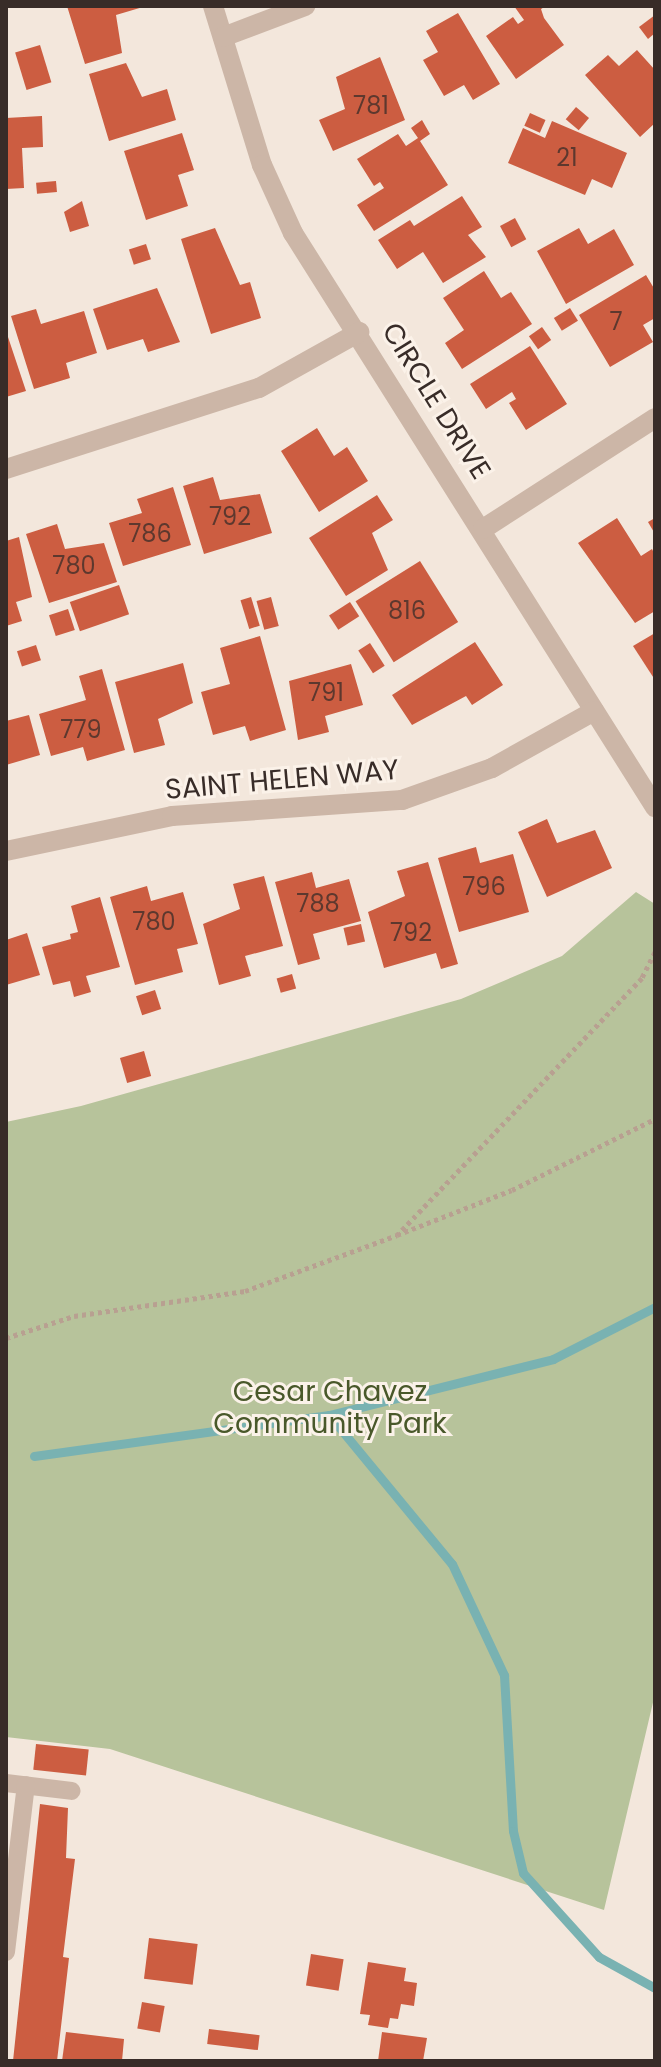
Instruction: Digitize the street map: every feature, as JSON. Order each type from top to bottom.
[{"type":"street","name":"CIRCLE DRIVE","points":[[213,6],[277,201],[655,807]]},
{"type":"street","points":[[223,37],[305,6]]},
{"type":"street","points":[[6,469],[259,388],[359,332]]},
{"type":"street","points":[[483,529],[655,418]]},
{"type":"street","name":"SAINT HELEN WAY","points":[[6,851],[172,816],[402,800],[492,768],[594,711]]},
{"type":"lane","points":[[6,1783],[72,1791]]},
{"type":"lane","points":[[6,1952],[26,1785]]},
{"type":"path","points":[[397,1235],[642,978],[655,952]]},
{"type":"path","points":[[6,1338],[74,1316],[245,1291],[512,1190],[655,1119]]},
{"type":"green space","name":"Cesar Chavez Community Park","points":[[636,892],[655,904],[655,1694],[604,1910],[110,1749],[6,1737],[6,1122],[81,1106],[461,999],[562,956]]},
{"type":"building","points":[[67,6],[143,7],[116,15],[122,53],[85,64]]},
{"type":"building","points":[[514,6],[546,6],[541,9],[544,18],[564,45],[516,79],[486,36],[513,17],[518,24],[524,20]]},
{"type":"building","points":[[458,13],[500,84],[473,100],[464,85],[444,96],[423,60],[438,52],[426,31]]},
{"type":"building","points":[[655,15],[655,33],[648,39],[639,27]]},
{"type":"building","points":[[40,45],[51,82],[27,90],[15,53]]},
{"type":"building","points":[[637,50],[655,70],[655,123],[640,137],[585,75],[608,55],[619,66]]},
{"type":"building","points":[[380,57],[405,120],[333,151],[319,120],[345,109],[336,77]]},
{"type":"building","points":[[126,63],[142,97],[167,89],[176,120],[109,141],[89,74]]},
{"type":"building","points":[[576,107],[589,118],[579,130],[566,119]]},
{"type":"building","points":[[530,113],[546,120],[540,133],[524,126]]},
{"type":"building","points":[[42,116],[43,147],[22,148],[24,188],[6,189],[6,118]]},
{"type":"building","points":[[422,120],[430,134],[420,141],[448,185],[374,231],[357,205],[384,188],[380,182],[374,186],[357,159],[398,134],[406,146],[418,138],[411,128]]},
{"type":"building","points":[[552,121],[627,153],[612,188],[592,179],[585,195],[508,163],[523,128],[545,138]]},
{"type":"building","points":[[182,133],[194,170],[178,175],[188,206],[146,220],[124,151]]},
{"type":"building","points":[[56,181],[57,192],[37,194],[36,183]]},
{"type":"building","points":[[462,196],[482,227],[468,235],[486,257],[443,283],[423,252],[397,269],[378,240],[410,220],[414,226]]},
{"type":"building","points":[[82,201],[89,226],[70,232],[64,212]]},
{"type":"building","points":[[515,218],[526,239],[511,247],[500,226]]},
{"type":"building","points":[[215,228],[240,285],[250,282],[261,318],[211,334],[181,239]]},
{"type":"building","points":[[579,228],[588,244],[614,229],[634,265],[566,304],[537,251]]},
{"type":"building","points":[[146,244],[151,259],[134,265],[129,250]]},
{"type":"building","points":[[484,271],[501,298],[511,292],[532,324],[462,369],[445,343],[464,330],[443,298]]},
{"type":"building","points":[[646,275],[655,290],[655,318],[643,325],[653,342],[610,367],[579,315]]},
{"type":"building","points":[[157,288],[180,342],[148,352],[143,339],[107,350],[93,309]]},
{"type":"building","points":[[570,308],[578,321],[562,331],[554,318]]},
{"type":"building","points":[[36,309],[41,324],[84,311],[97,353],[66,363],[70,378],[34,389],[11,316]]},
{"type":"building","points":[[542,327],[551,340],[538,349],[529,336]]},
{"type":"building","points":[[6,331],[26,391],[6,397]]},
{"type":"building","points":[[530,346],[567,404],[526,430],[509,403],[516,399],[512,392],[486,409],[470,384]]},
{"type":"building","points":[[317,428],[334,456],[347,447],[368,481],[319,512],[281,451]]},
{"type":"building","points":[[213,477],[220,500],[260,494],[272,533],[204,554],[183,486]]},
{"type":"building","points":[[173,487],[191,545],[123,566],[109,523],[142,513],[137,499]]},
{"type":"building","points":[[377,495],[393,520],[372,533],[388,570],[346,596],[309,538]]},
{"type":"building","points":[[617,518],[641,556],[652,549],[655,555],[655,611],[635,623],[578,543]]},
{"type":"building","points":[[655,518],[655,534],[648,522]]},
{"type":"building","points":[[57,524],[65,549],[104,543],[117,582],[49,603],[26,534]]},
{"type":"building","points":[[19,537],[32,597],[16,602],[22,621],[6,626],[6,541]]},
{"type":"building","points":[[420,561],[458,622],[394,662],[356,601]]},
{"type":"building","points":[[119,585],[129,614],[80,631],[70,602]]},
{"type":"building","points":[[251,597],[260,626],[249,629],[240,600]]},
{"type":"building","points":[[271,597],[279,626],[264,630],[257,601]]},
{"type":"building","points":[[350,602],[359,616],[338,630],[329,616]]},
{"type":"building","points":[[68,609],[75,630],[56,636],[49,615]]},
{"type":"building","points":[[655,633],[655,680],[633,646]]},
{"type":"building","points":[[260,636],[286,730],[250,741],[245,726],[213,735],[201,692],[230,684],[220,648]]},
{"type":"building","points":[[475,642],[503,685],[472,705],[466,696],[412,725],[392,695]]},
{"type":"building","points":[[370,643],[385,666],[373,673],[358,651]]},
{"type":"building","points":[[36,645],[41,660],[22,666],[17,651]]},
{"type":"building","points":[[183,663],[193,703],[158,719],[165,745],[134,753],[115,682]]},
{"type":"building","points":[[351,664],[363,705],[325,716],[329,732],[298,740],[289,681]]},
{"type":"building","points":[[102,669],[125,750],[87,761],[83,747],[51,756],[39,714],[86,700],[79,676]]},
{"type":"building","points":[[29,715],[40,755],[6,765],[6,721]]},
{"type":"building","points":[[547,819],[557,843],[595,830],[612,868],[547,897],[518,832]]},
{"type":"building","points":[[476,847],[480,863],[513,854],[529,912],[459,932],[438,858]]},
{"type":"building","points":[[428,862],[458,964],[441,969],[436,953],[384,968],[368,912],[405,896],[397,871]]},
{"type":"building","points":[[312,872],[316,888],[349,879],[361,921],[313,934],[320,959],[298,965],[275,882]]},
{"type":"building","points":[[264,876],[283,946],[245,956],[251,976],[219,985],[203,924],[240,909],[233,884]]},
{"type":"building","points":[[147,886],[151,901],[183,892],[198,944],[177,949],[183,972],[135,985],[110,897]]},
{"type":"building","points":[[100,897],[120,967],[86,976],[91,992],[74,997],[70,981],[53,985],[42,947],[71,939],[70,934],[78,932],[71,906]]},
{"type":"building","points":[[361,924],[365,942],[348,946],[343,928]]},
{"type":"building","points":[[27,933],[40,975],[6,985],[6,940]]},
{"type":"building","points":[[292,974],[296,988],[281,993],[277,978]]},
{"type":"building","points":[[155,990],[161,1009],[142,1015],[136,996]]},
{"type":"building","points":[[144,1051],[151,1076],[127,1083],[120,1058]]},
{"type":"building","points":[[36,1744],[89,1750],[86,1775],[33,1770]]},
{"type":"building","points":[[40,1804],[68,1808],[66,1858],[75,1859],[63,1957],[69,1958],[57,2061],[13,2061]]},
{"type":"building","points":[[149,1938],[198,1944],[193,1985],[144,1979]]},
{"type":"building","points":[[311,1954],[344,1959],[339,1991],[306,1986]]},
{"type":"building","points":[[368,1962],[406,1968],[404,1981],[417,1983],[414,2006],[401,2004],[398,2019],[390,2018],[388,2028],[368,2025],[370,2015],[360,2014]]},
{"type":"building","points":[[142,2002],[165,2006],[160,2033],[137,2029]]},
{"type":"building","points":[[209,2029],[260,2035],[258,2050],[207,2044]]},
{"type":"building","points":[[66,2032],[124,2039],[122,2061],[62,2061]]},
{"type":"building","points":[[382,2032],[427,2038],[423,2061],[378,2061]]},
{"type":"waterway","points":[[34,1456],[329,1415],[553,1359],[655,1307]]},
{"type":"waterway","points":[[329,1415],[452,1564],[504,1675],[513,1831],[523,1873],[599,1957],[655,1988]]}]
